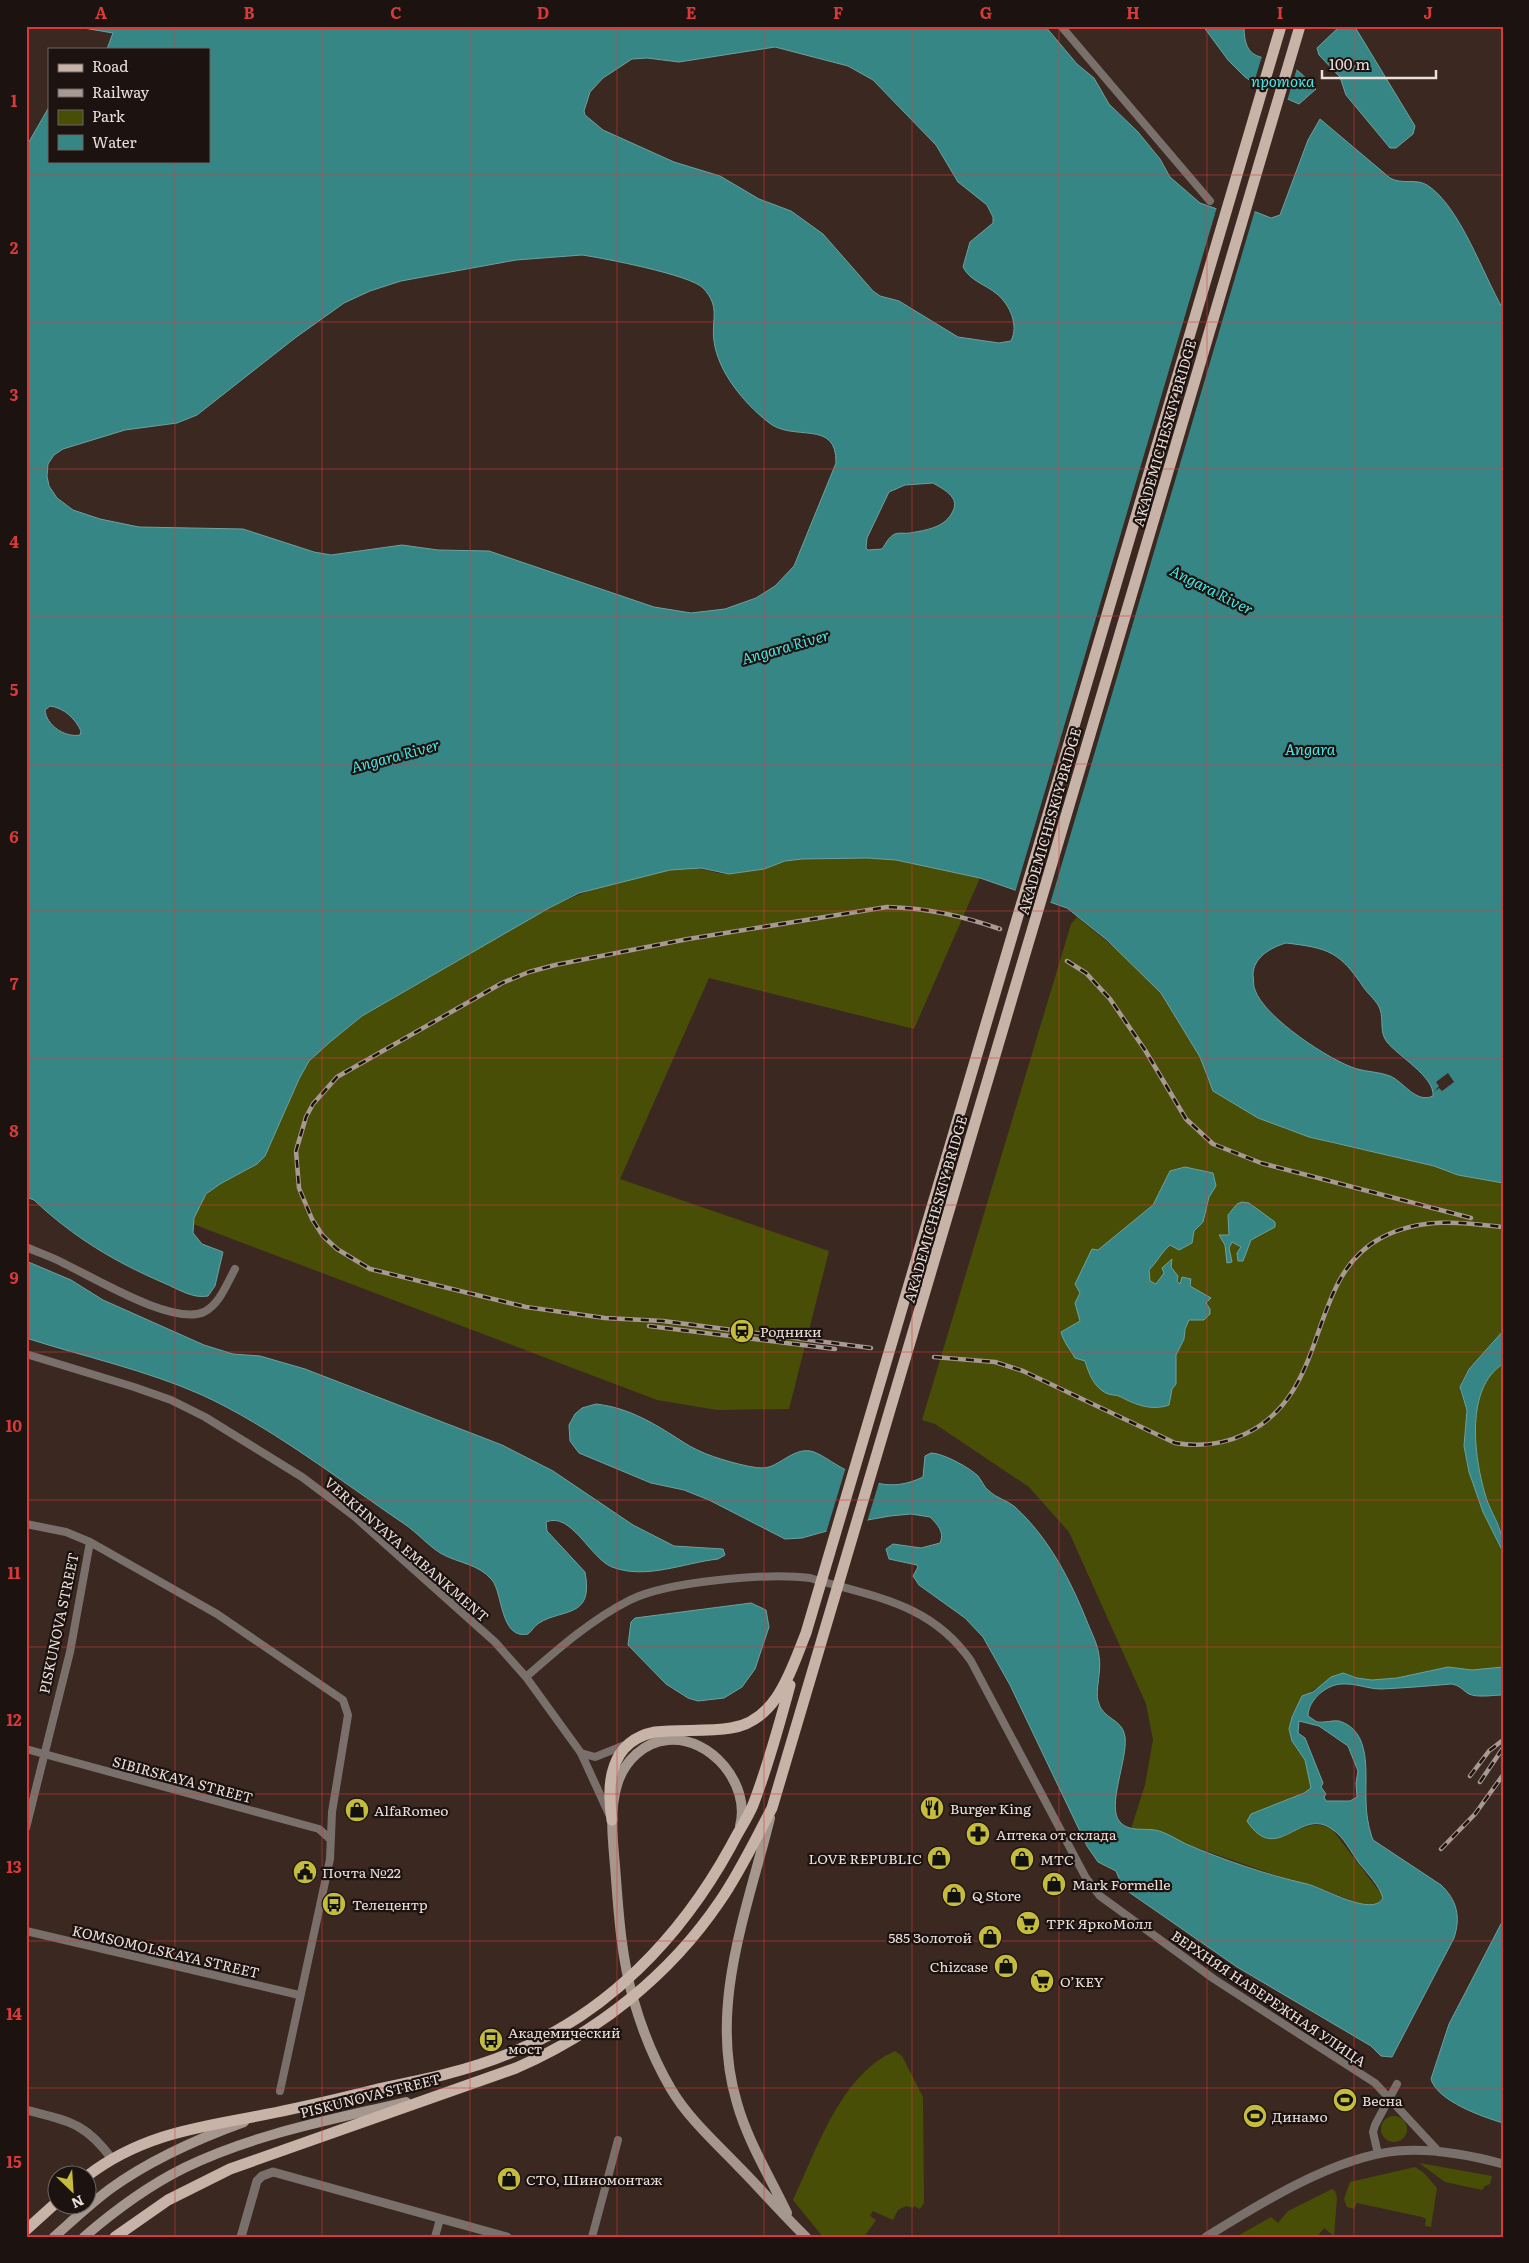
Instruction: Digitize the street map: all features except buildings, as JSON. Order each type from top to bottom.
[{"type":"main road","name":"AKADEMICHESKIY BRIDGE","points":[[798,1654],[810,1619],[1280,26]]},
{"type":"main road","name":"AKADEMICHESKIY BRIDGE","points":[[450,2091],[543,2057],[590,2029],[629,2000],[663,1968],[719,1903],[772,1808],[1300,26]]},
{"type":"main road","points":[[798,1654],[779,1695],[772,1705],[752,1721],[731,1728],[654,1732],[643,1735],[629,1743],[616,1762],[610,1777],[609,1798],[625,1964],[636,2010],[652,2054],[672,2091],[684,2108],[806,2237]]},
{"type":"main road","points":[[98,2169],[145,2141],[177,2131],[290,2110],[481,2064],[531,2044],[588,2010],[637,1972],[671,1935],[713,1876],[752,1806],[767,1765],[798,1654]]},
{"type":"main road","points":[[612,1820],[618,1784],[632,1758],[647,1746],[673,1740],[690,1742],[704,1749],[728,1772],[734,1782],[741,1806],[738,1832]]},
{"type":"main road","points":[[772,1808],[731,1972],[726,2044],[732,2086],[742,2120],[792,2223]]},
{"type":"main road","name":"PISKUNOVA STREET","points":[[84,2237],[122,2206],[152,2186],[184,2168],[217,2154],[293,2129],[450,2091]]},
{"type":"main road","name":"PISKUNOVA STREET","points":[[115,2237],[168,2200],[230,2170],[450,2091]]},
{"type":"main road","name":"PISKUNOVA STREET","points":[[54,2237],[109,2190],[140,2170],[209,2135],[245,2121],[290,2110]]},
{"type":"main road","points":[[26,2230],[48,2210]]},
{"type":"street","points":[[1061,26],[1210,201]]},
{"type":"street","points":[[26,1247],[63,1262],[142,1303],[183,1314],[205,1312],[217,1302],[235,1269]]},
{"type":"street","name":"VERKHNYAYA EMBANKMENT","points":[[26,1354],[171,1400],[205,1416],[302,1477],[354,1516],[496,1642],[526,1677],[581,1752],[612,1820]]},
{"type":"street","points":[[26,1524],[66,1532],[90,1542],[217,1614],[343,1700],[348,1715],[330,1839],[330,1859],[299,1995],[280,2091]]},
{"type":"street","name":"PISKUNOVA STREET","points":[[26,1828],[70,1652],[90,1542]]},
{"type":"street","name":"ВЕРХНЯЯ НАБЕРЕЖНАЯ УЛИЦА","points":[[526,1677],[613,1609],[648,1593],[672,1588],[769,1576],[796,1576],[810,1578],[883,1600],[920,1614],[951,1635],[971,1661],[1086,1878],[1100,1896],[1214,1979],[1375,2083],[1439,2152]]},
{"type":"street","points":[[581,1752],[595,1757],[629,1743]]},
{"type":"street","name":"SIBIRSKAYA STREET","points":[[26,1749],[319,1829],[330,1839]]},
{"type":"street","name":"KOMSOMOLSKAYA STREET","points":[[26,1931],[299,1995]]},
{"type":"street","points":[[1378,2154],[1373,2132],[1376,2121],[1398,2084]]},
{"type":"street","points":[[26,2110],[82,2127],[96,2138],[112,2159]]},
{"type":"street","points":[[592,2237],[618,2140]]},
{"type":"street","points":[[1206,2237],[1259,2204],[1300,2183],[1327,2171],[1378,2154],[1415,2150],[1439,2152],[1503,2164]]},
{"type":"street","points":[[241,2237],[257,2181],[262,2176],[273,2172],[506,2237]]},
{"type":"street","points":[[435,2237],[440,2218]]},
{"type":"green space","points":[[867,858],[896,860],[980,878],[914,1029],[709,978],[620,1179],[829,1251],[789,1409],[717,1410],[657,1400],[193,1224],[198,1209],[212,1189],[243,1172],[265,1156],[299,1079],[309,1061],[330,1042],[362,1016],[549,908],[616,882],[669,870],[693,868],[732,874],[797,859]]},
{"type":"green space","points":[[1077,917],[1133,963],[1161,993],[1200,1057],[1208,1081],[1285,1129],[1332,1143],[1434,1166],[1458,1175],[1503,1183],[1503,1331],[1468,1369],[1461,1383],[1460,1391],[1467,1410],[1464,1446],[1469,1472],[1483,1512],[1503,1552],[1503,1667],[1472,1670],[1448,1667],[1397,1678],[1372,1680],[1357,1678],[1343,1673],[1323,1684],[1313,1690],[1297,1706],[1292,1716],[1290,1727],[1291,1739],[1307,1764],[1311,1788],[1304,1793],[1251,1814],[1283,1837],[1301,1828],[1313,1825],[1332,1829],[1382,1895],[1383,1898],[1378,1904],[1368,1906],[1357,1903],[1315,1886],[1295,1882],[1186,1844],[1161,1832],[1150,1829],[1131,1829],[1145,1785],[1153,1740],[1146,1704],[1069,1532],[1029,1487],[935,1424],[922,1420],[1071,924]]},
{"type":"green space","points":[[1503,1364],[1503,1533],[1489,1504],[1481,1479],[1477,1462],[1475,1425],[1477,1406],[1482,1389],[1491,1375]]},
{"type":"green space","points":[[895,2051],[902,2056],[923,2097],[924,2203],[920,2209],[914,2206],[913,2208],[906,2206],[898,2210],[893,2220],[873,2211],[870,2216],[876,2220],[864,2237],[823,2237],[793,2200],[821,2137],[845,2096],[859,2077],[876,2062]]},
{"type":"green space","points":[[1394,2116],[1403,2120],[1407,2129],[1403,2138],[1394,2142],[1385,2138],[1381,2129],[1385,2120]]},
{"type":"green space","points":[[1419,2163],[1492,2176],[1490,2184],[1482,2190],[1445,2182]]},
{"type":"green space","points":[[1415,2167],[1424,2173],[1437,2188],[1431,2227],[1425,2226],[1426,2219],[1422,2217],[1357,2203],[1354,2209],[1347,2207],[1344,2199],[1350,2182]]},
{"type":"green space","points":[[1332,2189],[1335,2191],[1337,2198],[1334,2236],[1324,2228],[1317,2237],[1236,2237],[1271,2217],[1278,2223],[1288,2211]]},
{"type":"water","points":[[72,26],[1045,26],[1077,64],[1094,78],[1109,104],[1138,132],[1160,159],[1170,177],[1200,203],[1217,209],[1256,212],[1271,218],[1280,215],[1308,140],[1320,119],[1390,178],[1427,185],[1450,208],[1460,224],[1503,309],[1503,1183],[1458,1175],[1434,1166],[1309,1137],[1258,1118],[1213,1091],[1200,1057],[1161,993],[1107,940],[1067,908],[980,878],[896,860],[867,858],[802,859],[785,861],[764,869],[729,874],[701,868],[670,870],[579,893],[549,908],[362,1016],[309,1061],[299,1079],[265,1156],[257,1164],[220,1184],[206,1194],[194,1218],[193,1233],[202,1244],[223,1252],[215,1286],[208,1296],[202,1297],[186,1293],[128,1266],[95,1248],[64,1226],[34,1200],[26,1197],[26,147],[48,109],[48,162],[210,162],[210,48],[107,48],[113,33]],"holes":[[[775,47],[848,66],[873,80],[936,145],[958,182],[987,205],[993,217],[993,223],[970,242],[963,267],[970,276],[997,294],[1006,304],[1014,322],[1011,341],[999,343],[958,337],[899,301],[880,296],[873,291],[823,234],[791,211],[759,199],[720,176],[674,162],[603,130],[585,115],[584,111],[590,92],[603,78],[632,59],[647,58],[679,62]],[[582,255],[665,273],[695,283],[703,288],[709,295],[714,307],[713,333],[716,353],[727,375],[741,396],[768,422],[778,428],[822,436],[829,441],[834,449],[836,463],[794,566],[775,586],[756,598],[725,609],[691,613],[654,607],[489,551],[438,550],[402,545],[331,555],[314,552],[243,529],[139,527],[100,519],[73,510],[57,498],[49,486],[47,476],[48,464],[54,455],[63,449],[125,430],[177,423],[197,415],[295,338],[344,303],[370,291],[401,281],[516,260]],[[933,483],[946,491],[952,498],[955,506],[950,517],[940,525],[922,531],[895,534],[882,549],[868,550],[866,548],[867,538],[889,492],[905,485]],[[50,706],[64,711],[79,726],[80,735],[68,734],[57,729],[49,721],[45,710]],[[1286,943],[1323,950],[1340,959],[1348,966],[1379,1006],[1382,1030],[1387,1042],[1422,1074],[1432,1089],[1433,1096],[1421,1097],[1390,1076],[1357,1069],[1331,1057],[1299,1037],[1271,1013],[1255,990],[1254,969],[1256,963],[1264,954]]]},
{"type":"water","name":"протока","points":[[1203,26],[1244,26],[1247,47],[1251,52],[1257,56],[1289,65],[1316,89],[1299,104],[1258,86],[1245,77],[1228,60]]},
{"type":"water","points":[[1340,26],[1355,27],[1415,126],[1413,134],[1396,148],[1390,148],[1346,95],[1340,77],[1319,55],[1317,48]]},
{"type":"water","points":[[1185,1167],[1213,1173],[1216,1186],[1209,1197],[1203,1222],[1194,1231],[1192,1243],[1179,1250],[1170,1245],[1149,1270],[1150,1281],[1156,1284],[1164,1273],[1162,1268],[1172,1259],[1171,1267],[1178,1276],[1177,1281],[1180,1284],[1182,1277],[1191,1279],[1190,1286],[1211,1298],[1206,1303],[1210,1309],[1210,1314],[1204,1320],[1189,1320],[1185,1329],[1184,1339],[1176,1355],[1176,1384],[1172,1389],[1169,1405],[1150,1407],[1138,1405],[1119,1396],[1108,1394],[1098,1387],[1088,1371],[1085,1361],[1075,1358],[1065,1343],[1061,1332],[1080,1321],[1075,1303],[1080,1293],[1075,1284],[1092,1249],[1098,1250],[1153,1205],[1170,1171]]},
{"type":"water","points":[[1242,1202],[1249,1203],[1275,1222],[1275,1227],[1251,1240],[1243,1261],[1238,1261],[1237,1253],[1241,1247],[1232,1242],[1229,1248],[1232,1262],[1227,1263],[1225,1245],[1219,1235],[1229,1235],[1228,1215],[1237,1204]]},
{"type":"water","points":[[26,1261],[71,1280],[103,1300],[204,1345],[233,1354],[260,1356],[305,1369],[502,1445],[553,1471],[633,1525],[674,1546],[723,1549],[725,1555],[718,1559],[665,1569],[638,1572],[625,1571],[604,1562],[564,1523],[555,1520],[546,1522],[547,1531],[585,1572],[587,1587],[585,1598],[581,1605],[574,1610],[548,1618],[539,1623],[528,1634],[519,1634],[512,1630],[507,1623],[496,1586],[481,1570],[437,1551],[408,1527],[305,1455],[253,1422],[181,1386],[26,1338]]},
{"type":"water","points":[[1503,1331],[1503,1364],[1491,1375],[1483,1389],[1478,1406],[1476,1442],[1481,1478],[1485,1494],[1501,1534],[1503,1552],[1483,1512],[1469,1472],[1464,1446],[1467,1410],[1460,1387],[1469,1369]]},
{"type":"water","points":[[596,1404],[620,1409],[652,1423],[705,1454],[752,1467],[769,1467],[796,1453],[808,1451],[820,1455],[858,1476],[889,1485],[911,1482],[923,1477],[925,1456],[931,1453],[949,1458],[969,1469],[978,1476],[992,1493],[1015,1507],[1049,1546],[1066,1576],[1095,1640],[1100,1662],[1097,1691],[1098,1701],[1104,1712],[1120,1726],[1125,1737],[1124,1757],[1115,1805],[1116,1815],[1120,1822],[1129,1828],[1157,1830],[1186,1844],[1230,1861],[1307,1884],[1348,1900],[1369,1905],[1378,1903],[1383,1898],[1376,1884],[1336,1832],[1320,1824],[1299,1828],[1279,1838],[1268,1838],[1258,1834],[1247,1821],[1251,1814],[1304,1793],[1311,1788],[1305,1760],[1292,1741],[1289,1729],[1292,1717],[1302,1696],[1313,1692],[1331,1677],[1343,1673],[1357,1678],[1372,1680],[1397,1678],[1448,1667],[1472,1670],[1503,1667],[1503,1695],[1473,1695],[1451,1684],[1381,1689],[1342,1684],[1330,1687],[1319,1694],[1309,1710],[1308,1716],[1317,1722],[1339,1721],[1350,1726],[1362,1743],[1366,1766],[1367,1814],[1373,1840],[1441,1885],[1451,1897],[1456,1909],[1457,1923],[1454,1938],[1392,2057],[1381,2056],[1371,2046],[1237,1967],[1123,1888],[1116,1871],[1098,1862],[1087,1846],[1010,1685],[983,1637],[965,1618],[919,1585],[913,1576],[918,1567],[917,1565],[889,1559],[886,1549],[893,1544],[921,1548],[940,1543],[941,1532],[938,1525],[930,1517],[911,1514],[890,1516],[862,1521],[802,1538],[785,1539],[709,1500],[684,1490],[651,1483],[579,1453],[570,1441],[569,1425],[575,1414],[582,1408]],"holes":[[[1299,1721],[1319,1726],[1348,1746],[1358,1771],[1356,1783],[1357,1797],[1350,1801],[1326,1801],[1324,1797],[1326,1794],[1321,1787],[1323,1783],[1305,1738],[1298,1733]]]},
{"type":"water","points":[[751,1603],[766,1610],[769,1627],[755,1669],[742,1687],[724,1698],[698,1701],[688,1698],[666,1684],[628,1645],[631,1622],[635,1618]]},
{"type":"water","points":[[1503,1920],[1503,2123],[1484,2117],[1451,2101],[1435,2087],[1431,2079],[1449,2024]]},
{"type":"pier","points":[[1262,56],[1290,63],[1297,68],[1287,101],[1253,86]]},
{"type":"pier","points":[[1217,207],[1255,210],[1050,904],[1015,893]]},
{"type":"pier","points":[[1448,1073],[1454,1082],[1442,1091],[1439,1088],[1434,1092],[1439,1086],[1436,1082]]},
{"type":"pier","points":[[846,1467],[857,1474],[879,1482],[867,1522],[826,1533]]},
{"type":"railway","points":[[871,1348],[663,1321],[605,1318],[526,1307],[370,1269],[337,1249],[323,1236],[312,1219],[299,1188],[296,1151],[306,1117],[313,1104],[337,1077],[502,983],[529,972],[555,965],[688,939],[887,907],[945,913],[1000,929]]},
{"type":"railway","points":[[1067,961],[1086,973],[1110,999],[1145,1050],[1186,1119],[1213,1144],[1261,1163],[1471,1218]]},
{"type":"railway","points":[[934,1357],[995,1362],[1023,1371],[1175,1443],[1193,1445],[1219,1443],[1245,1434],[1273,1415],[1292,1392],[1306,1365],[1340,1280],[1357,1256],[1381,1238],[1396,1231],[1426,1224],[1456,1223],[1503,1227]]},
{"type":"railway","points":[[649,1326],[835,1349]]},
{"type":"railway","points":[[1470,1776],[1489,1751],[1503,1740]]},
{"type":"railway","points":[[1480,1782],[1503,1748]]},
{"type":"railway","points":[[1441,1849],[1475,1814],[1503,1775]]},
{"type":"place","name":"Родники","points":[[742,1331]]},
{"type":"place","name":"Burger King","points":[[932,1808]]},
{"type":"place","name":"AlfaRomeo","points":[[357,1810]]},
{"type":"place","name":"Аптека от склада","points":[[978,1834]]},
{"type":"place","name":"LOVE REPUBLIC","points":[[939,1858]]},
{"type":"place","name":"МТС","points":[[1022,1859]]},
{"type":"place","name":"Почта №22","points":[[305,1872]]},
{"type":"place","name":"Mark Formelle","points":[[1054,1884]]},
{"type":"place","name":"Q Store","points":[[954,1895]]},
{"type":"place","name":"Телецентр","points":[[334,1904]]},
{"type":"place","name":"ТРК ЯркоМолл","points":[[1028,1923]]},
{"type":"place","name":"585 Золотой","points":[[990,1937]]},
{"type":"place","name":"Chizcase","points":[[1006,1966]]},
{"type":"place","name":"O’KEY","points":[[1042,1981]]},
{"type":"place","name":"Академический мост","points":[[491,2040]]},
{"type":"place","name":"Весна","points":[[1345,2100]]},
{"type":"place","name":"Динамо","points":[[1255,2116]]},
{"type":"place","name":"СТО, Шиномонтаж","points":[[509,2179]]},
{"type":"water label","name":"Angara River","points":[[1212,589]]},
{"type":"water label","name":"Angara River","points":[[785,646]]},
{"type":"water label","name":"Angara","points":[[1310,748]]},
{"type":"water label","name":"Angara River","points":[[395,755]]}]
